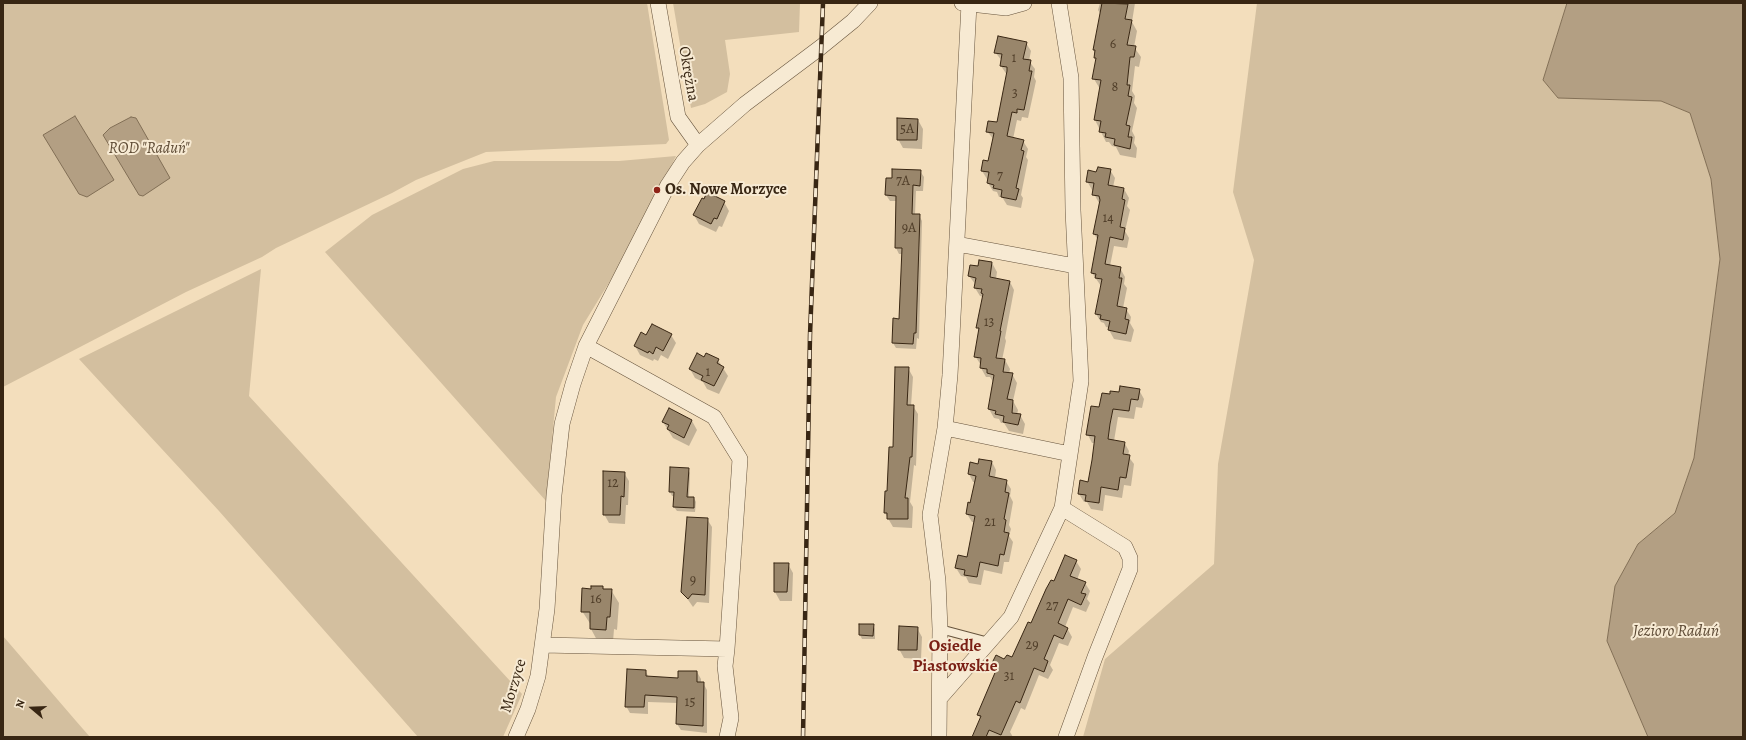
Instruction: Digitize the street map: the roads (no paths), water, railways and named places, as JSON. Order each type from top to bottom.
[{"type":"street","name":"Okrężna","points":[[658,3],[678,117],[698,145]]},
{"type":"street","name":"Morzyce","points":[[516,737],[538,676],[547,609],[557,459],[562,424],[573,384],[586,346],[668,185],[683,162],[698,145],[745,104],[822,47],[853,21],[870,3]]},
{"type":"street","points":[[939,737],[940,629],[938,581],[930,515],[945,428],[950,375],[965,4],[1006,8],[1024,3]]},
{"type":"street","points":[[940,698],[1011,617],[1062,508],[1081,381],[1075,266],[1071,78],[1059,3]]},
{"type":"street","points":[[956,244],[1075,266]]},
{"type":"street","points":[[586,346],[714,417],[740,459],[725,666],[731,718],[727,737]]},
{"type":"street","points":[[945,428],[1070,454]]},
{"type":"street","points":[[1062,508],[1125,547],[1130,558],[1130,569],[1095,657],[1066,737]]},
{"type":"street","points":[[543,645],[727,649]]},
{"type":"lane","points":[[940,629],[989,642]]},
{"type":"water","name":"Jezioro Raduń","points":[[1567,3],[1743,3],[1743,737],[1648,737],[1607,641],[1615,586],[1638,544],[1675,513],[1694,458],[1720,259],[1711,179],[1690,113],[1661,101],[1558,98],[1543,80]]},
{"type":"water","points":[[75,116],[114,180],[87,197],[79,194],[43,135]]},
{"type":"water","points":[[131,117],[136,118],[170,178],[143,196],[139,195],[103,135],[110,128]]},
{"type":"railway","points":[[803,737],[810,335],[823,3]]},
{"type":"place","name":"Os. Nowe Morzyce","points":[[657,190]]},
{"type":"district","name":"Osiedle Piastowskie","points":[[955,657]]},
{"type":"park label","name":"ROD \"Raduń\"","points":[[149,149]]}]
